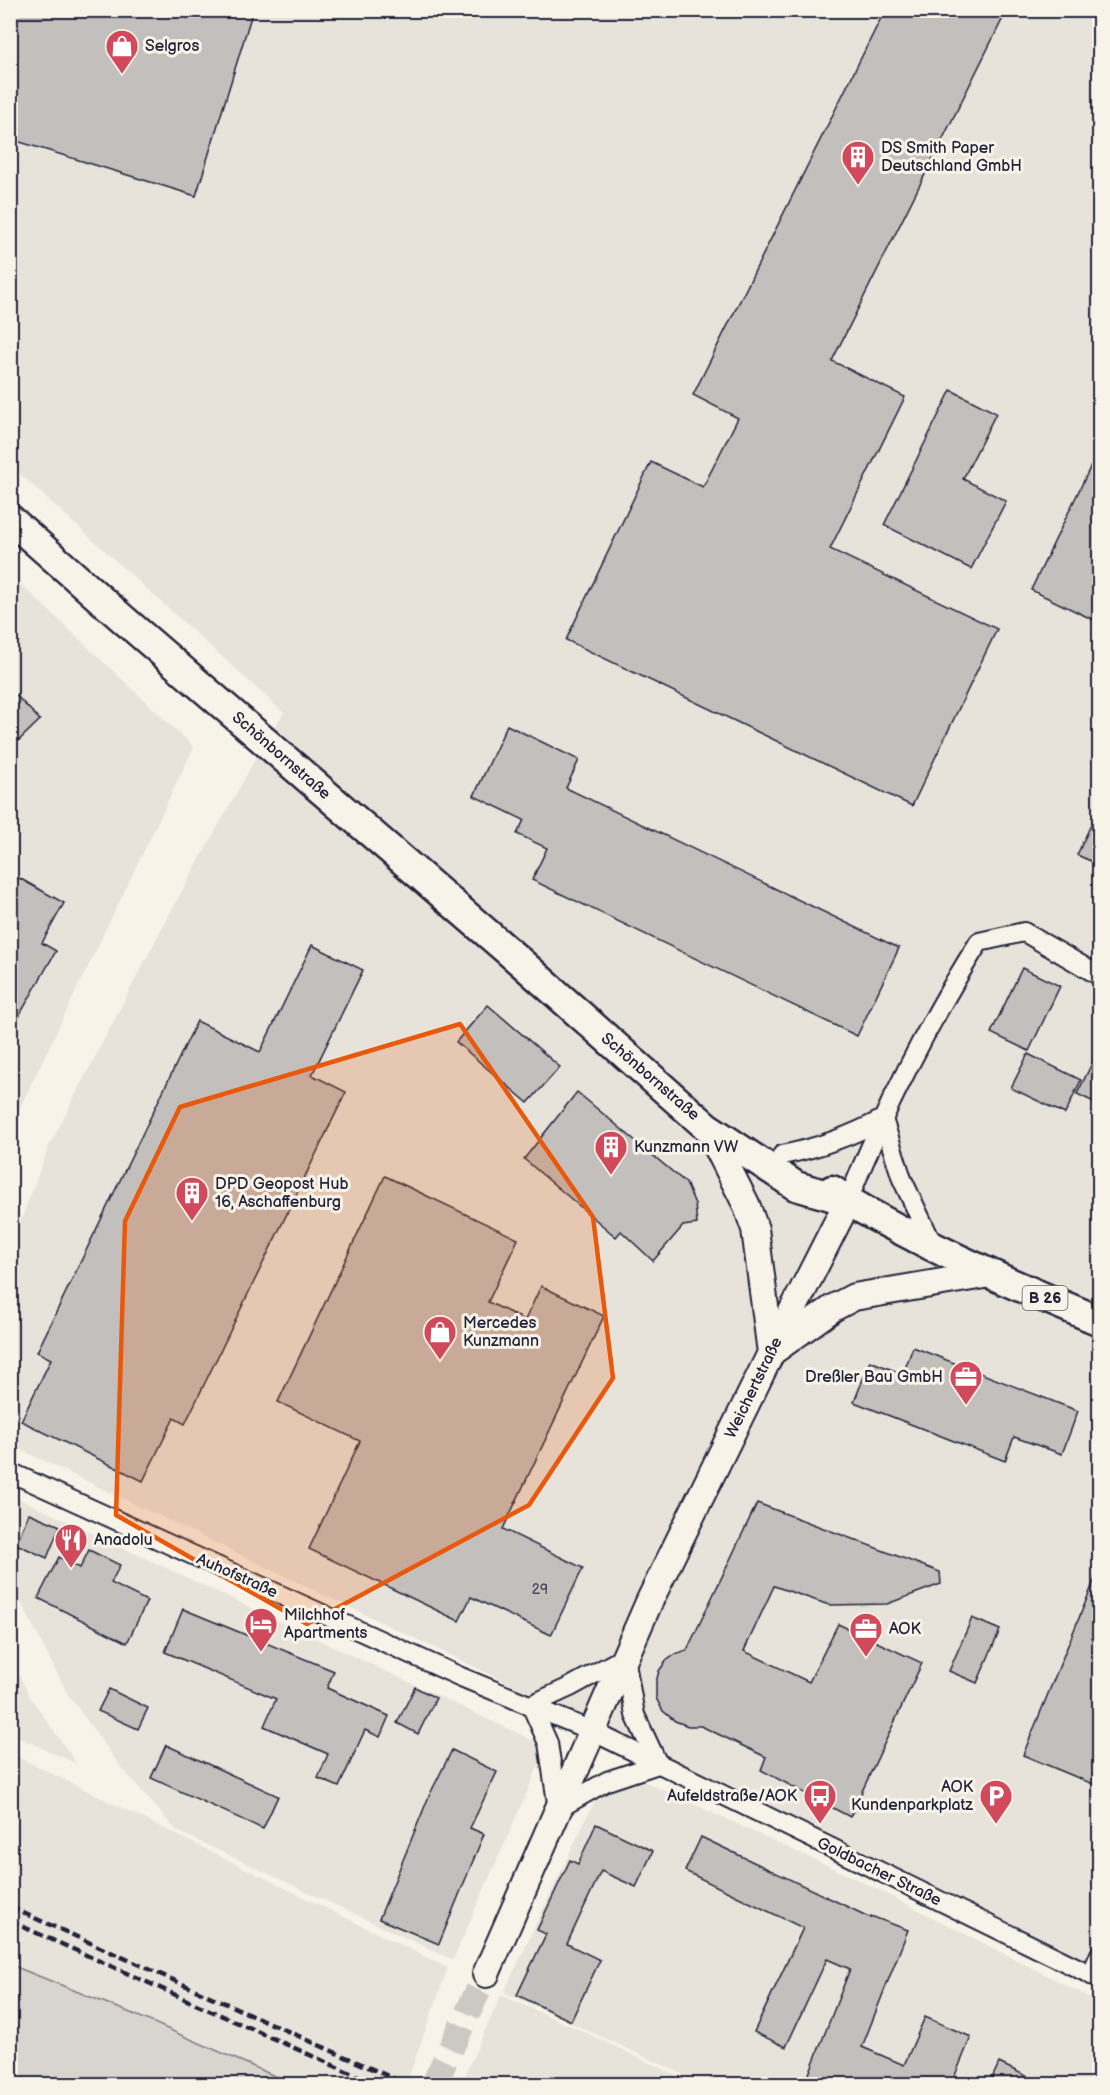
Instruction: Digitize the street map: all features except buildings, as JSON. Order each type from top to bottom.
[{"type":"main road","name":"Schönbornstraße","points":[[10,519],[123,620],[707,1127],[796,1186],[848,1201]]},
{"type":"main road","name":"Schönbornstraße","points":[[554,992],[663,1072],[848,1201],[990,1274],[1100,1322]]},
{"type":"main road","points":[[707,1127],[747,1204],[755,1229],[771,1353]]},
{"type":"main road","name":"Weichertstraße","points":[[592,1731],[650,1600],[848,1201]]},
{"type":"main road","points":[[771,1353],[811,1322],[854,1297],[990,1274]]},
{"type":"main road","points":[[486,1974],[592,1731]]},
{"type":"street","name":"Weichertstraße","points":[[848,1201],[883,1119],[951,986],[980,942],[1024,932],[1100,976]]},
{"type":"street","points":[[782,1155],[833,1142],[883,1119],[902,1179],[934,1247]]},
{"type":"street","name":"Auhofstraße","points":[[10,1472],[461,1677],[592,1731]]},
{"type":"street","points":[[625,1657],[635,1715],[658,1764],[607,1781],[558,1809],[548,1743],[531,1705],[625,1657]]},
{"type":"street","name":"Goldbacher Straße","points":[[592,1731],[1095,1977]]},
{"type":"street","points":[[1095,1977],[1100,1954]]},
{"type":"highlighted area","points":[[460,1024],[593,1217],[613,1378],[529,1505],[307,1624],[116,1515],[125,1221],[180,1107]]},
{"type":"shaded area","points":[[11,11],[1099,11],[1099,1966],[11,1445],[10,1249],[49,1146],[164,924],[268,736],[284,713],[11,466]]},
{"type":"shaded area","points":[[11,575],[194,747],[11,1126]]},
{"type":"shaded area","points":[[11,1495],[547,1747],[453,1960],[177,1831],[120,1766],[67,1693],[11,1583]]},
{"type":"shaded area","points":[[10,1657],[30,1697],[77,1764],[11,1734]]},
{"type":"shaded area","points":[[10,1753],[448,1968],[406,2084],[293,2084],[138,2016],[11,1965]]},
{"type":"shaded area","points":[[611,1766],[865,1883],[1099,2002],[1099,2084],[704,2084],[504,1992]]},
{"type":"shaded area","points":[[11,1965],[138,2016],[293,2084],[11,2084]]},
{"type":"shaded area","points":[[501,1995],[582,2031],[695,2084],[461,2084]]},
{"type":"tunnel","points":[[434,2084],[486,1974]]},
{"type":"railway","points":[[10,1907],[406,2084]]},
{"type":"railway","points":[[10,1921],[375,2084]]},
{"type":"place","name":"Selgros","points":[[122,75]]},
{"type":"place","name":"DS Smith Paper Deutschland GmbH","points":[[858,186]]},
{"type":"place","name":"Kunzmann VW","points":[[611,1176]]},
{"type":"place","name":"DPD Geopost Hub 16, Aschaffenburg","points":[[192,1222]]},
{"type":"place","name":"Mercedes Kunzmann","points":[[440,1361]]},
{"type":"place","name":"Dreßler Bau GmbH","points":[[966,1406]]},
{"type":"place","name":"Anadolu","points":[[71,1569]]},
{"type":"place","name":"Milchhof Apartments","points":[[261,1653]]},
{"type":"place","name":"AOK","points":[[866,1658]]},
{"type":"place","name":"Aufeldstraße/AOK","points":[[820,1825]]},
{"type":"place","name":"AOK Kundenparkplatz","points":[[996,1825]]}]
